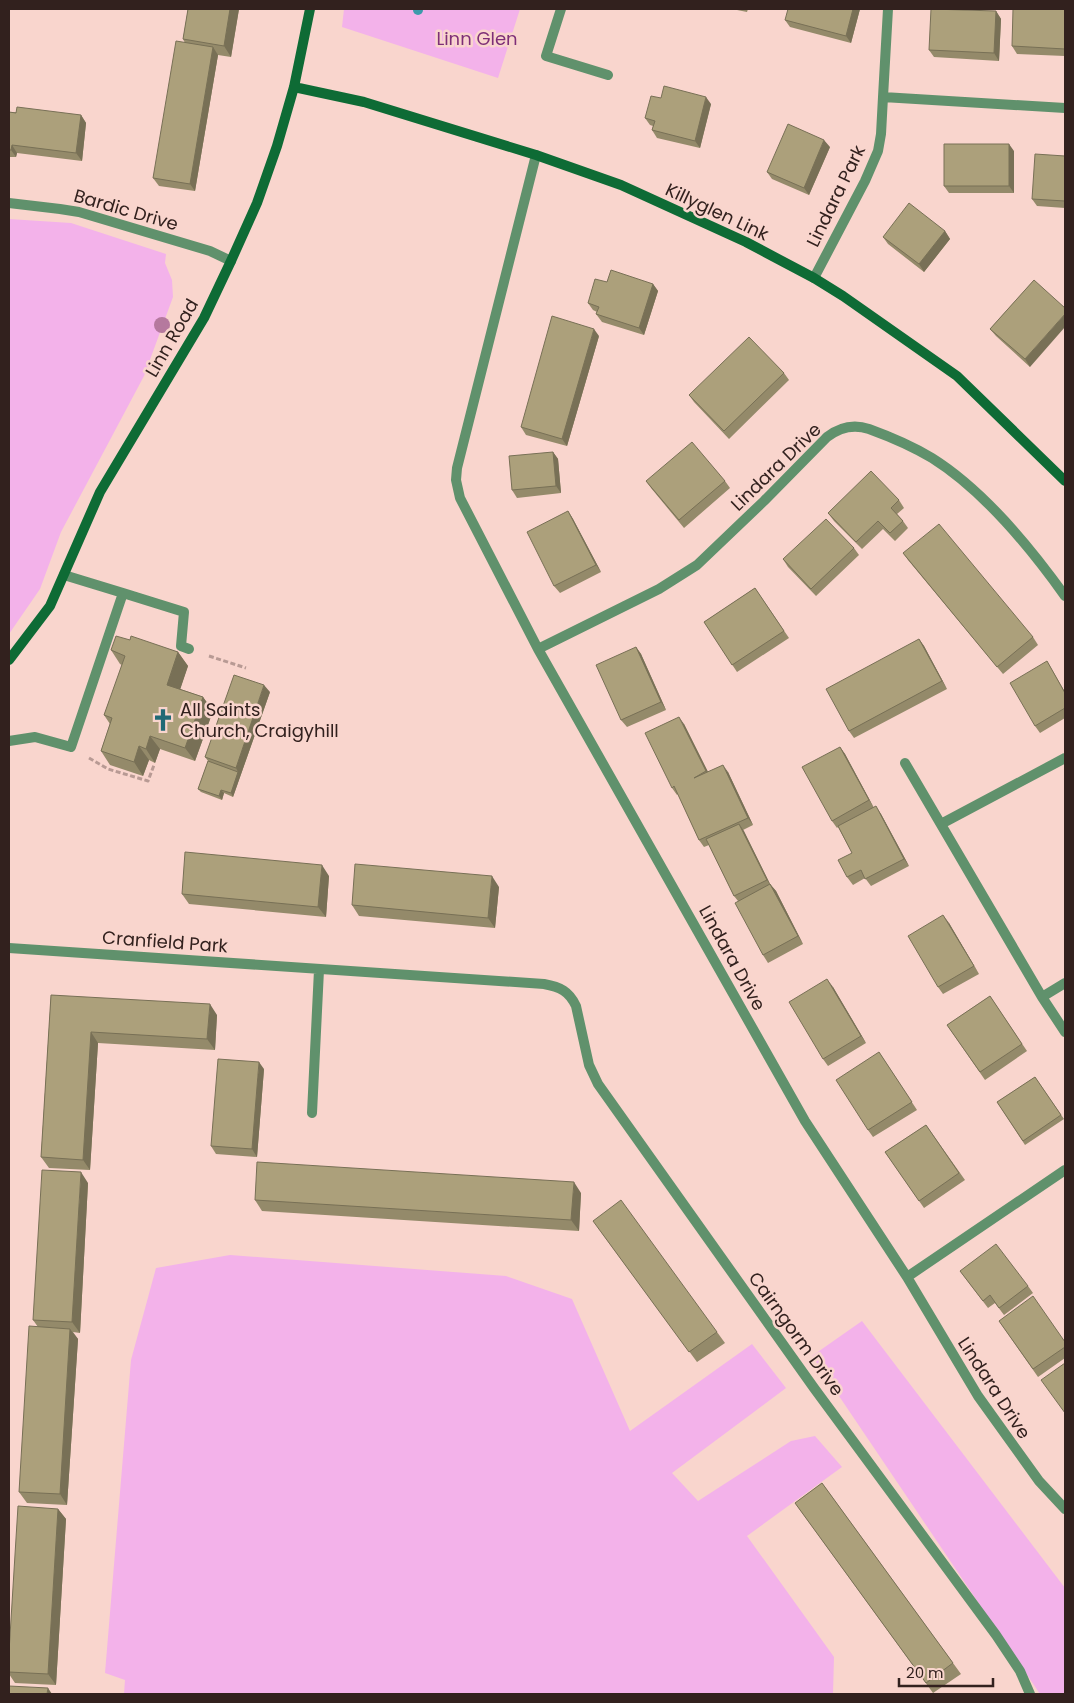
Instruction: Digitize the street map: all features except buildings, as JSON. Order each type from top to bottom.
[{"type":"street","name":"Linn Road","points":[[9,660],[50,606],[100,492],[204,318],[231,261],[257,203],[277,146],[294,87],[310,9]]},
{"type":"street","points":[[561,9],[546,56],[608,75]]},
{"type":"street","name":"Lindara Park","points":[[814,278],[865,182],[878,151],[881,134],[888,9]]},
{"type":"street","name":"Killyglen Link","points":[[294,87],[364,102],[536,155],[621,185],[746,242],[814,278],[843,296],[957,376],[1065,481]]},
{"type":"street","points":[[883,97],[1065,108]]},
{"type":"street","name":"Lindara Drive","points":[[536,155],[455,476],[460,498],[538,650],[805,1121],[907,1277],[978,1396],[1038,1481],[1065,1508]]},
{"type":"street","name":"Bardic Drive","points":[[9,203],[60,209],[118,222],[210,251],[231,261]]},
{"type":"street","name":"Lindara Drive","points":[[538,650],[659,589],[682,575],[712,552],[832,433],[852,426],[869,428],[907,444],[932,458],[951,472],[1004,521],[1041,564],[1065,596]]},
{"type":"street","points":[[64,575],[184,612],[182,646],[189,649]]},
{"type":"street","points":[[9,741],[35,737],[71,747],[123,593]]},
{"type":"street","points":[[941,824],[1065,758]]},
{"type":"street","points":[[905,763],[1065,1032]]},
{"type":"street","name":"Cranfield Park","points":[[9,948],[557,986]]},
{"type":"street","points":[[312,1113],[319,970]]},
{"type":"street","points":[[1042,996],[1065,983]]},
{"type":"street","name":"Cairngorm Drive","points":[[557,986],[569,994],[576,1006],[589,1065],[598,1084],[814,1388],[996,1635],[1020,1671],[1030,1694]]},
{"type":"street","points":[[907,1277],[1065,1170]]},
{"type":"path","points":[[189,649],[246,668]]},
{"type":"path","points":[[71,747],[108,769],[148,781],[154,765]]},
{"type":"green space","name":"Linn Glen","points":[[344,9],[520,9],[498,78],[342,27]]},
{"type":"green space","points":[[9,219],[71,223],[166,254],[165,263],[172,280],[173,297],[144,376],[61,532],[40,589],[9,634]]},
{"type":"green space","points":[[230,1255],[506,1276],[572,1299],[630,1431],[752,1344],[786,1388],[672,1473],[698,1501],[791,1441],[815,1436],[842,1467],[747,1536],[834,1657],[833,1694],[124,1694],[125,1680],[105,1673],[131,1360],[156,1268]]},
{"type":"green space","points":[[862,1321],[1065,1588],[1065,1694],[1040,1694],[812,1356]]},
{"type":"place","name":"All Saints Church, Craigyhill","points":[[163,720]]}]
